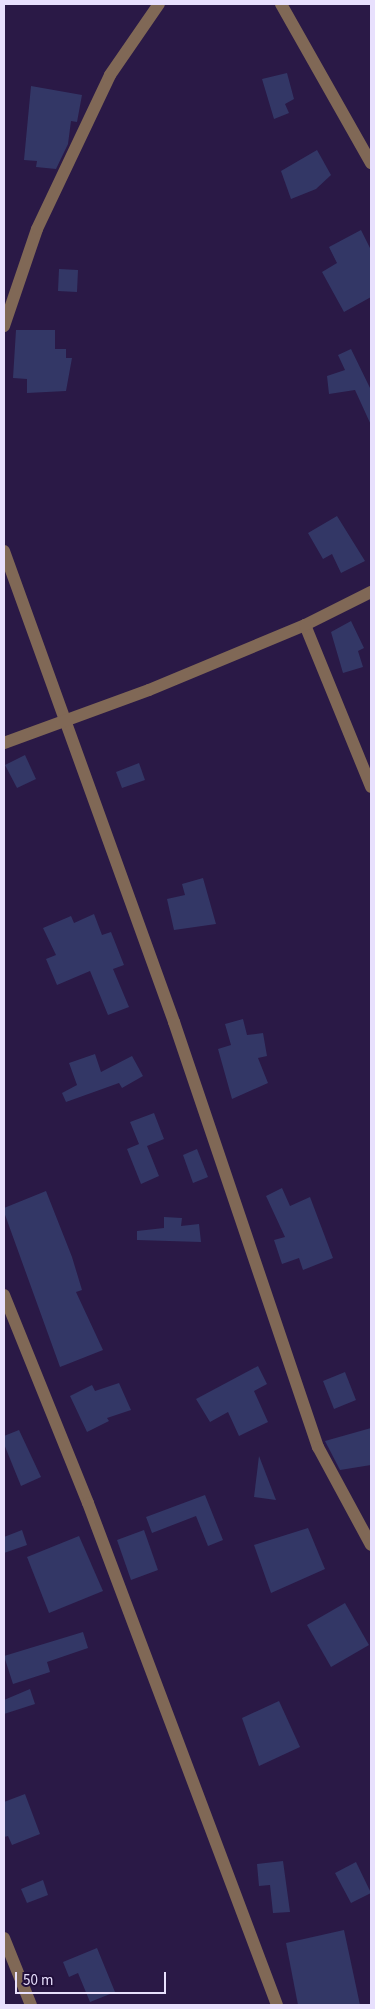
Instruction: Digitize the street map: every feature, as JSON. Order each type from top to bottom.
[{"type":"street","points":[[4,326],[37,229],[110,75],[159,4]]},
{"type":"street","points":[[281,4],[371,163]]},
{"type":"street","points":[[4,551],[63,721],[174,1022],[318,1447],[371,1545]]},
{"type":"street","points":[[4,743],[305,625],[371,592]]},
{"type":"street","points":[[305,625],[371,787]]},
{"type":"street","points":[[4,1295],[88,1503],[277,2005]]},
{"type":"street","points":[[4,1938],[31,2005]]},
{"type":"building","points":[[287,73],[294,99],[285,104],[289,113],[274,119],[262,79]]},
{"type":"building","points":[[31,86],[82,95],[77,122],[71,121],[68,144],[56,169],[36,167],[37,161],[24,160]]},
{"type":"building","points":[[317,150],[331,175],[316,189],[291,199],[281,171]]},
{"type":"building","points":[[361,230],[371,250],[371,297],[344,312],[322,272],[337,263],[329,247]]},
{"type":"building","points":[[59,269],[78,270],[77,292],[58,291]]},
{"type":"building","points":[[16,330],[55,330],[55,349],[66,349],[66,358],[72,358],[66,391],[27,393],[27,379],[13,378]]},
{"type":"building","points":[[351,349],[371,390],[371,425],[355,390],[329,394],[327,376],[345,370],[338,355]]},
{"type":"building","points":[[337,516],[365,561],[341,573],[332,554],[323,559],[308,533]]},
{"type":"building","points":[[351,621],[364,648],[358,651],[363,667],[343,673],[331,632]]},
{"type":"building","points":[[25,755],[36,779],[17,788],[5,765]]},
{"type":"building","points":[[139,763],[145,780],[122,788],[116,772]]},
{"type":"building","points":[[203,878],[216,924],[174,930],[167,899],[185,895],[182,884]]},
{"type":"building","points":[[94,914],[102,935],[111,932],[124,965],[113,969],[129,1007],[108,1015],[90,971],[57,985],[46,959],[56,955],[43,928],[71,916],[74,923]]},
{"type":"building","points":[[243,1019],[247,1035],[263,1033],[267,1056],[258,1058],[268,1083],[232,1099],[218,1049],[231,1045],[225,1024]]},
{"type":"building","points":[[95,1054],[101,1072],[132,1056],[143,1076],[122,1088],[119,1083],[66,1102],[62,1093],[77,1085],[69,1063]]},
{"type":"building","points":[[154,1113],[164,1139],[147,1146],[159,1176],[141,1184],[127,1149],[139,1144],[130,1122]]},
{"type":"building","points":[[197,1149],[208,1177],[193,1183],[183,1155]]},
{"type":"building","points":[[282,1188],[290,1206],[310,1197],[333,1258],[303,1270],[299,1258],[282,1264],[274,1240],[285,1237],[266,1196]]},
{"type":"building","points":[[46,1191],[72,1257],[82,1290],[76,1292],[103,1350],[60,1367],[4,1212],[4,1208]]},
{"type":"building","points":[[164,1217],[182,1218],[181,1226],[199,1224],[201,1242],[137,1240],[137,1231],[164,1228]]},
{"type":"building","points":[[258,1366],[267,1384],[254,1391],[268,1422],[239,1436],[228,1412],[210,1422],[196,1399]]},
{"type":"building","points":[[345,1372],[356,1400],[334,1409],[323,1381]]},
{"type":"building","points":[[119,1383],[131,1410],[107,1418],[109,1421],[87,1432],[70,1396],[92,1385],[95,1391]]},
{"type":"building","points":[[371,1428],[371,1465],[340,1470],[325,1441]]},
{"type":"building","points":[[19,1430],[41,1477],[21,1486],[4,1444],[4,1436]]},
{"type":"building","points":[[259,1456],[276,1500],[254,1497]]},
{"type":"building","points":[[205,1495],[223,1540],[208,1546],[196,1516],[152,1533],[146,1517]]},
{"type":"building","points":[[308,1528],[325,1569],[271,1593],[254,1545]]},
{"type":"building","points":[[22,1530],[27,1545],[4,1553],[4,1537]]},
{"type":"building","points":[[144,1530],[158,1570],[131,1580],[117,1540]]},
{"type":"building","points":[[79,1536],[103,1591],[49,1613],[27,1557]]},
{"type":"building","points":[[345,1603],[369,1645],[331,1667],[307,1625]]},
{"type":"building","points":[[83,1632],[88,1648],[47,1662],[50,1672],[13,1684],[4,1656]]},
{"type":"building","points":[[30,1689],[35,1704],[4,1714],[4,1700]]},
{"type":"building","points":[[279,1701],[300,1747],[259,1766],[242,1718]]},
{"type":"building","points":[[25,1794],[40,1834],[12,1845],[8,1836],[4,1837],[4,1802]]},
{"type":"building","points":[[283,1861],[290,1912],[273,1913],[270,1885],[259,1886],[257,1864]]},
{"type":"building","points":[[356,1862],[371,1893],[351,1903],[335,1873]]},
{"type":"building","points":[[43,1880],[48,1895],[27,1903],[21,1889]]},
{"type":"building","points":[[344,1930],[360,2005],[298,2005],[286,1943]]},
{"type":"building","points":[[97,1948],[115,1992],[90,2002],[78,1973],[69,1977],[63,1962]]}]
